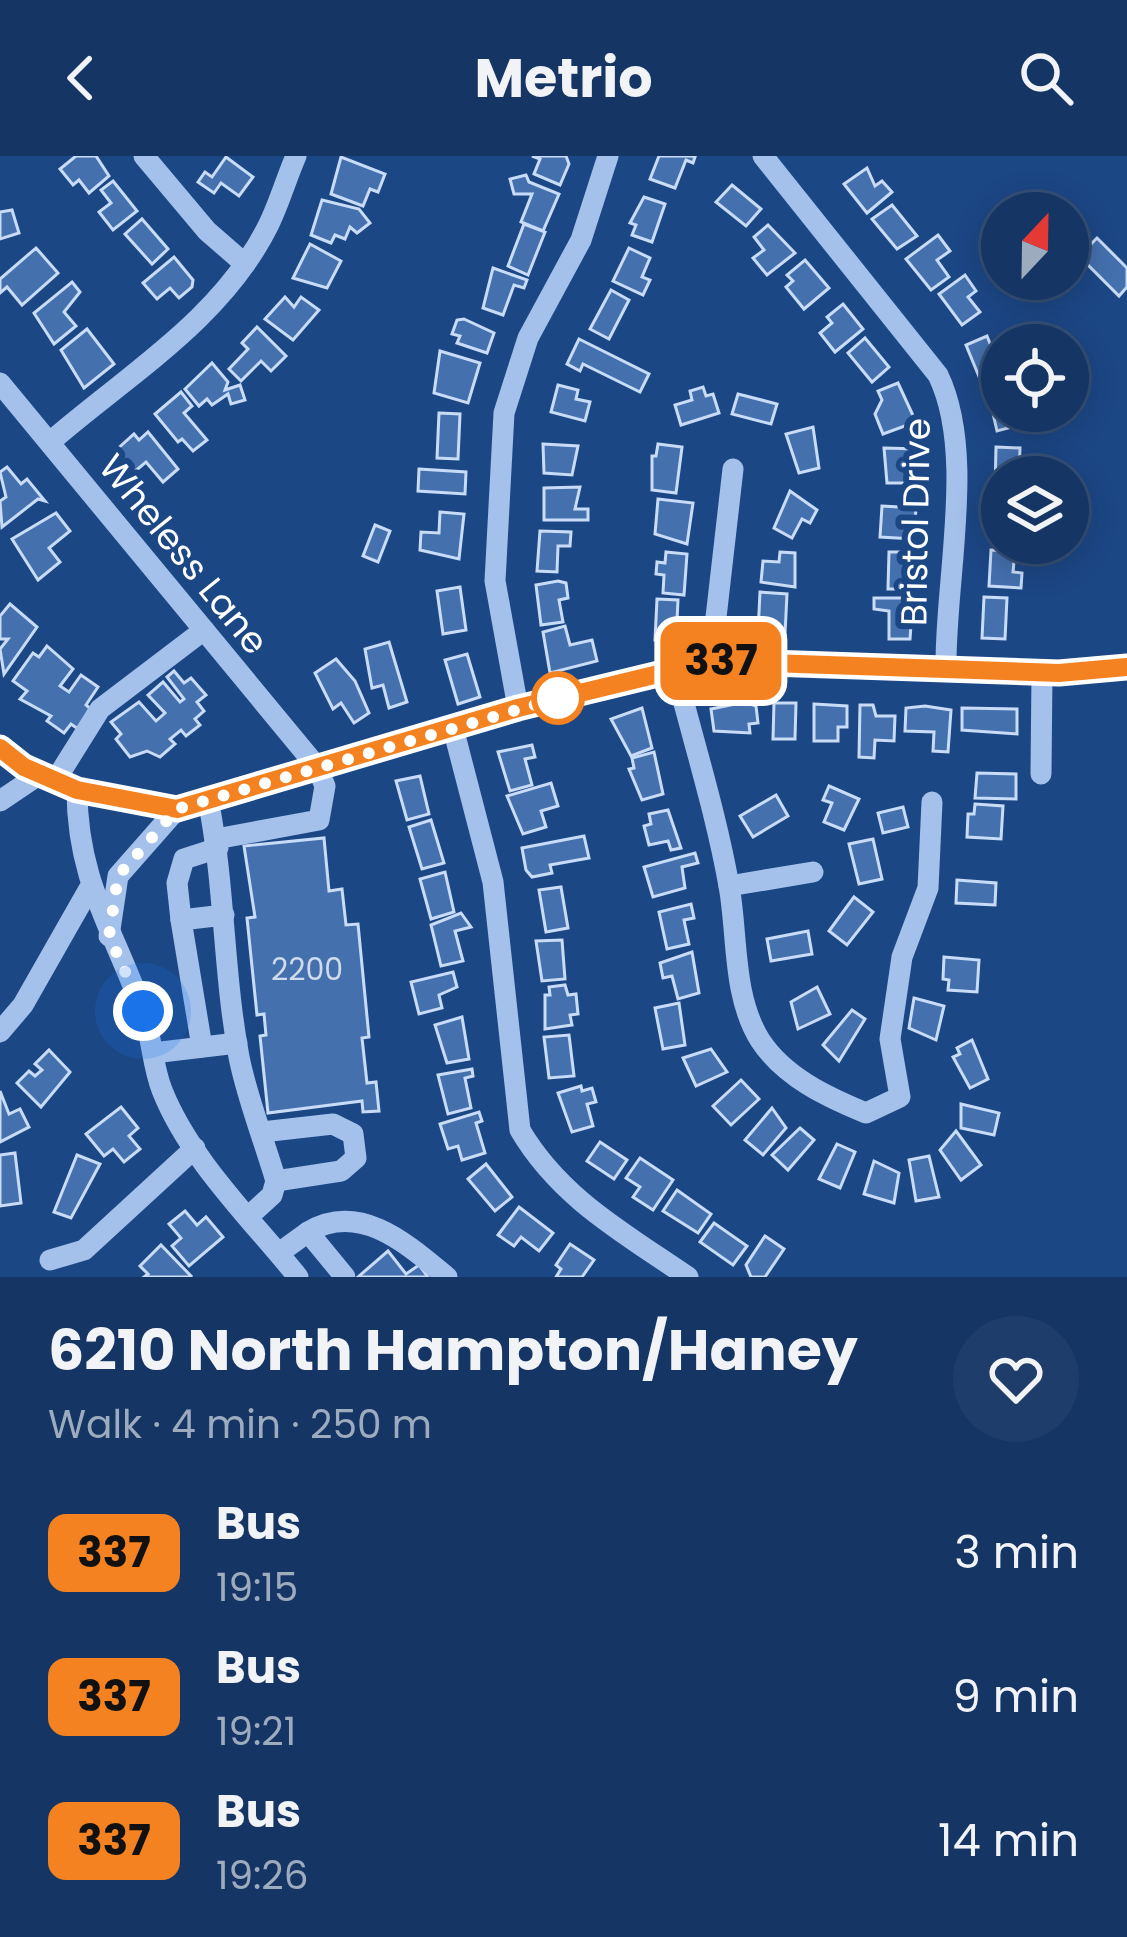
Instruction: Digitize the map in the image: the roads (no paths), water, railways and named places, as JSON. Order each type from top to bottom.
[{"type":"street","points":[[144,156],[207,231],[245,264]]},
{"type":"street","points":[[50,442],[177,340],[245,264],[268,226],[296,156]]},
{"type":"street","points":[[518,708],[495,581],[504,413],[527,338],[581,240],[608,156]]},
{"type":"street","name":"Bristol Drive","points":[[763,156],[938,375],[952,404],[956,442],[946,667]]},
{"type":"street","name":"Wheless Lane","points":[[0,382],[316,767]]},
{"type":"street","points":[[712,661],[734,469]]},
{"type":"street","points":[[0,801],[47,777],[100,709],[204,630]]},
{"type":"street","points":[[0,748],[77,790],[177,809],[518,708],[712,661],[1042,672],[1127,667]]},
{"type":"street","points":[[675,668],[729,886],[740,978],[761,1041],[786,1069],[830,1099],[866,1113],[900,1097],[890,1039],[902,957],[928,888],[932,802]]},
{"type":"street","points":[[1041,774],[1042,672]]},
{"type":"street","points":[[453,728],[493,883],[520,1130],[541,1165],[570,1196],[688,1277]]},
{"type":"street","points":[[202,1048],[177,883],[184,859],[217,843],[319,820],[326,786],[316,767]]},
{"type":"street","points":[[77,790],[77,836],[89,889],[143,1011],[162,1090],[195,1148],[298,1277]]},
{"type":"street","points":[[208,800],[217,843],[237,1043],[276,1181],[272,1195],[250,1216]]},
{"type":"street","points":[[109,936],[118,876],[177,809]]},
{"type":"street","points":[[729,886],[813,872]]},
{"type":"street","points":[[0,1032],[23,1004],[89,889]]},
{"type":"street","points":[[181,920],[224,915]]},
{"type":"street","points":[[153,1053],[237,1043]]},
{"type":"street","points":[[262,1132],[333,1124],[353,1134],[357,1147],[356,1159],[341,1171],[276,1181]]},
{"type":"street","points":[[50,1260],[84,1250],[195,1148]]},
{"type":"street","points":[[279,1253],[331,1219],[362,1220],[448,1277]]},
{"type":"street","points":[[308,1232],[344,1277]]}]
